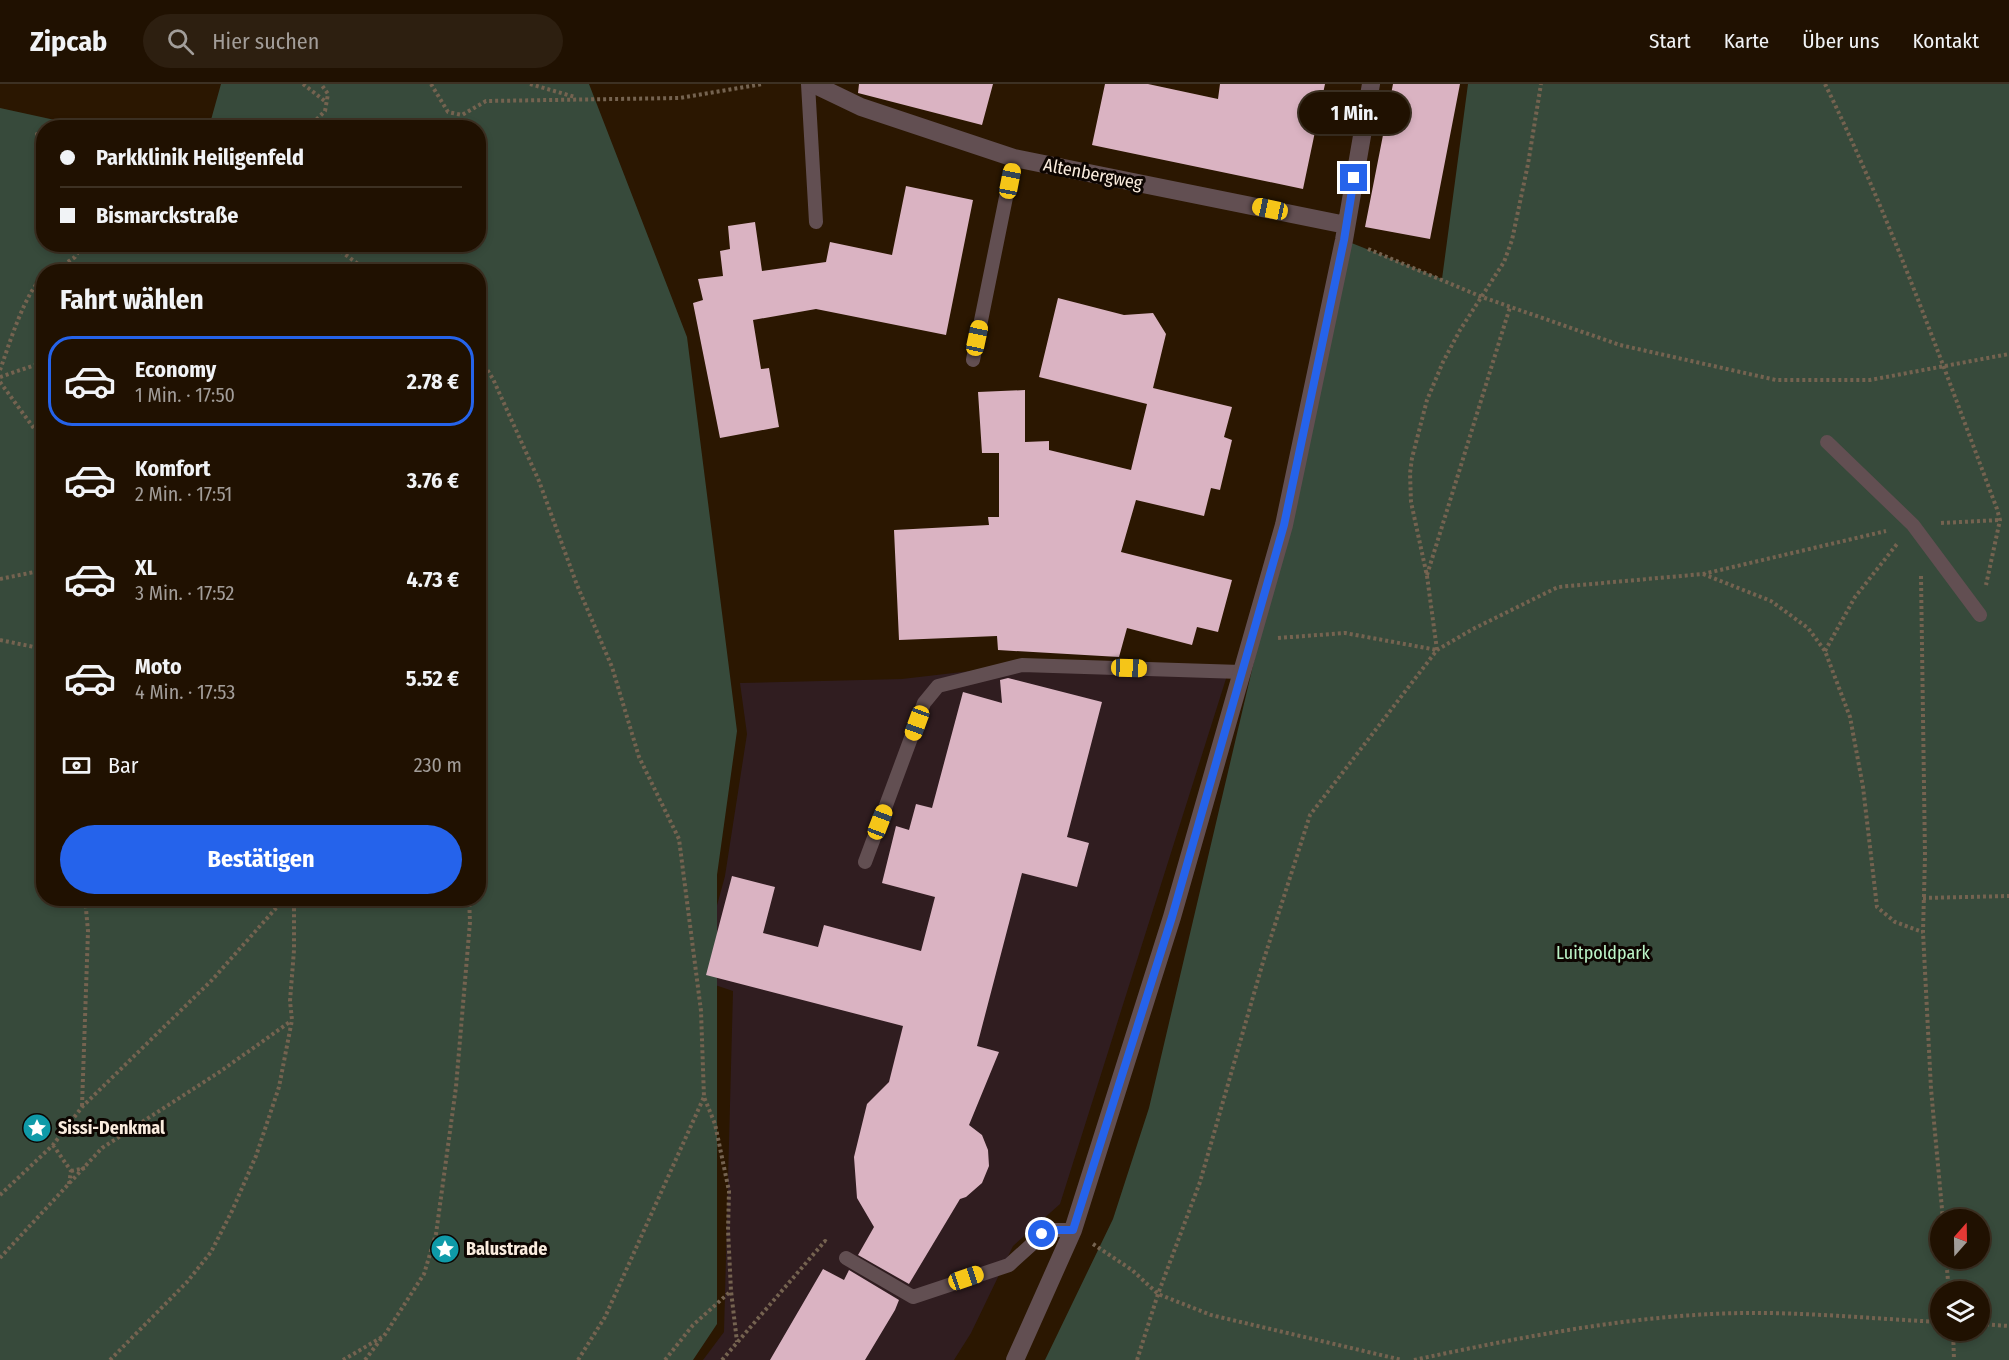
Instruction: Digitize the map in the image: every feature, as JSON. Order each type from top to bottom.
[{"type":"street","name":"Altenbergweg","points":[[813,84],[861,107],[1014,158],[1345,232]]},
{"type":"street","points":[[1015,1360],[1073,1230],[1172,917],[1284,525],[1345,232],[1371,84]]},
{"type":"lane","points":[[808,84],[816,222]]},
{"type":"lane","points":[[973,360],[1014,158]]},
{"type":"lane","points":[[1827,442],[1913,525],[1980,615]]},
{"type":"lane","points":[[865,862],[924,703],[938,686],[1022,665],[1241,672]]},
{"type":"lane","points":[[846,1258],[913,1297],[1009,1265],[1042,1234],[1055,1230],[1073,1230]]},
{"type":"path","points":[[303,84],[326,102]]},
{"type":"path","points":[[316,120],[325,111],[328,94],[321,84]]},
{"type":"path","points":[[431,84],[448,112],[462,115],[486,100],[586,99],[530,84]]},
{"type":"path","points":[[578,98],[680,98],[763,84]]},
{"type":"path","points":[[1437,650],[1427,576],[1411,502],[1410,473],[1413,451],[1427,400],[1443,362],[1460,330],[1504,262],[1512,240],[1528,164],[1541,84]]},
{"type":"path","points":[[1825,84],[1847,129],[1945,365],[2000,520],[1980,615]]},
{"type":"path","points":[[1345,232],[1482,297],[1620,345],[1776,380],[1870,380],[2009,354]]},
{"type":"path","points":[[64,264],[78,252]]},
{"type":"path","points":[[342,252],[358,264]]},
{"type":"path","points":[[0,370],[21,313],[36,285]]},
{"type":"path","points":[[1427,576],[1510,307]]},
{"type":"path","points":[[0,377],[36,365]]},
{"type":"path","points":[[486,368],[539,481],[576,585],[612,667],[639,757],[679,839],[701,1011],[704,1097],[715,1124],[729,1191],[731,1291],[737,1342]]},
{"type":"path","points":[[0,382],[36,431]]},
{"type":"path","points":[[1137,1360],[1158,1294],[1200,1182],[1263,962],[1310,815],[1437,650],[1473,628],[1558,587],[1702,573],[1913,525],[2000,520]]},
{"type":"path","points":[[1825,651],[1855,597],[1913,525]]},
{"type":"path","points":[[0,579],[36,572]]},
{"type":"path","points":[[1702,573],[1771,601],[1808,628],[1825,651],[1850,717],[1863,787],[1877,907],[1895,922],[1923,932]]},
{"type":"path","points":[[1920,573],[1923,932],[1931,1089],[1942,1209]]},
{"type":"path","points":[[1252,639],[1345,633],[1437,650]]},
{"type":"path","points":[[0,640],[36,648]]},
{"type":"path","points":[[1923,898],[2009,896]]},
{"type":"path","points":[[82,1107],[88,931],[86,906]]},
{"type":"path","points":[[0,1195],[53,1145],[82,1107],[212,980],[278,906]]},
{"type":"path","points":[[110,1360],[187,1282],[216,1242],[256,1156],[279,1087],[292,1020],[290,1001],[294,950],[294,906]]},
{"type":"path","points":[[365,1360],[384,1336],[424,1274],[436,1234],[456,1087],[470,922],[469,906]]},
{"type":"path","points":[[0,1258],[102,1148],[221,1071],[292,1020]]},
{"type":"path","points":[[578,1360],[605,1317],[704,1097]]},
{"type":"path","points":[[53,1145],[71,1171],[68,1185]]},
{"type":"path","points":[[71,1171],[86,1167]]},
{"type":"path","points":[[1073,1230],[1132,1270],[1158,1294],[1211,1315],[1402,1360]]},
{"type":"path","points":[[722,1360],[825,1241],[846,1258]]},
{"type":"path","points":[[665,1360],[693,1325],[731,1291]]},
{"type":"path","points":[[1414,1360],[1499,1342],[1644,1319],[1744,1313],[1930,1321]]},
{"type":"path","points":[[1990,1325],[2009,1326]]},
{"type":"path","points":[[343,1360],[384,1336]]},
{"type":"path","points":[[1953,1341],[1954,1360]]},
{"type":"shaded area","points":[[1040,663],[1230,666],[1060,1204],[1013,1246],[971,1333],[954,1360],[703,1360],[724,1332],[733,991],[697,979],[725,876],[747,734],[740,683],[902,679]]},
{"type":"green space","points":[[221,84],[589,84],[687,337],[737,731],[717,875],[717,1324],[693,1360],[0,1360],[0,108],[55,120],[36,120],[36,252],[486,252],[486,120],[211,120]]},
{"type":"green space","name":"Luitpoldpark","points":[[1468,84],[2009,84],[2009,1360],[1045,1360],[1113,1219],[1149,1108],[1259,640],[1344,240],[1442,279]]},
{"type":"building","points":[[859,84],[993,84],[982,125],[858,93]]},
{"type":"building","points":[[1105,84],[1148,84],[1218,99],[1220,84],[1325,84],[1303,189],[1092,145]]},
{"type":"building","points":[[1393,84],[1460,84],[1430,239],[1365,227]]},
{"type":"building","points":[[906,186],[973,200],[946,335],[816,309],[753,320],[761,369],[769,368],[779,427],[720,438],[693,303],[703,300],[698,279],[723,276],[720,251],[730,249],[728,226],[755,222],[762,271],[826,262],[830,242],[892,255]]},
{"type":"building","points":[[1058,298],[1124,315],[1153,313],[1166,334],[1153,388],[1232,407],[1224,437],[1232,440],[1220,490],[1211,488],[1204,516],[1136,500],[1121,552],[1232,580],[1218,632],[1197,627],[1192,645],[1127,628],[1119,657],[998,650],[997,636],[899,640],[894,530],[989,525],[988,517],[999,517],[999,453],[982,453],[978,392],[1025,390],[1025,442],[1049,441],[1049,450],[1131,470],[1147,404],[1039,377]]},
{"type":"building","points":[[1008,678],[1102,702],[1067,837],[1089,843],[1077,887],[1022,873],[977,1046],[999,1052],[969,1125],[982,1135],[988,1150],[989,1166],[982,1183],[966,1197],[960,1199],[909,1284],[858,1255],[874,1227],[857,1198],[854,1157],[867,1104],[889,1082],[903,1026],[706,975],[732,876],[775,887],[763,933],[818,947],[824,925],[921,951],[935,897],[882,883],[896,826],[909,830],[916,804],[932,808],[963,692],[1002,703],[1000,680]]},
{"type":"building","points":[[823,1269],[844,1280],[849,1270],[899,1300],[895,1310],[865,1360],[770,1360]]},
{"type":"place","name":"Sissi-Denkmal","points":[[37,1128]]},
{"type":"place","name":"Balustrade","points":[[445,1249]]},
{"type":"route","points":[[1042,1234],[1055,1230],[1073,1230],[1172,917],[1284,525],[1344,240],[1354,178]]}]
